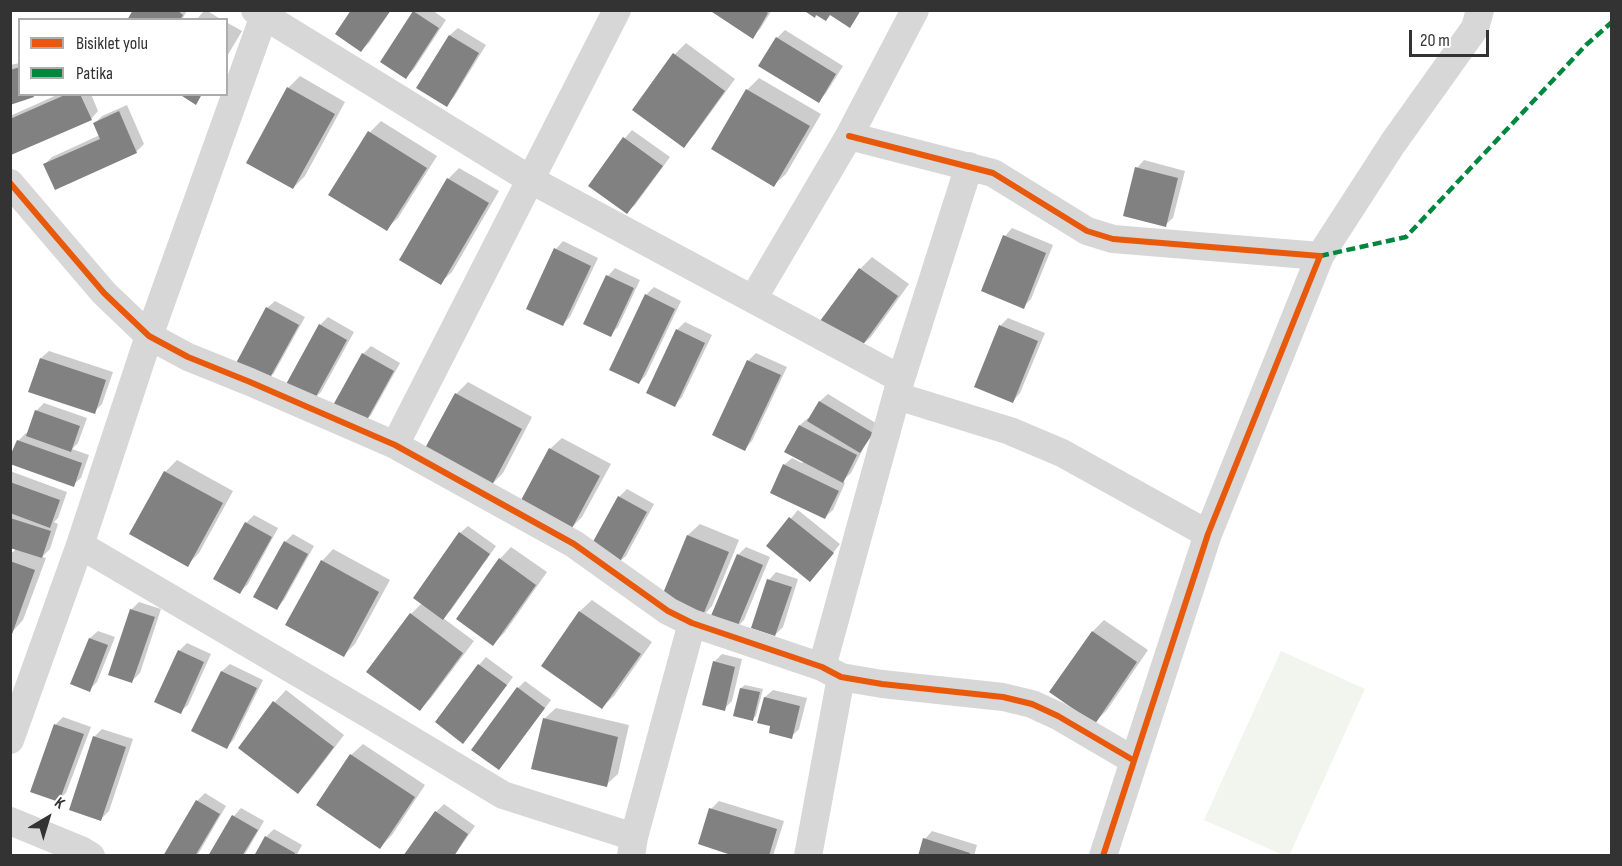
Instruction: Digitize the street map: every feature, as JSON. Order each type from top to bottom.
[{"type":"street","points":[[395,444],[617,10]]},
{"type":"street","points":[[753,299],[849,136],[915,10]]},
{"type":"street","points":[[1103,855],[1208,534],[1320,256],[1393,143],[1475,28],[1480,10]]},
{"type":"street","points":[[10,741],[80,545],[149,336],[261,12],[531,180],[753,299],[899,388],[1062,453],[1208,534]]},
{"type":"street","points":[[849,136],[993,173],[1087,231],[1113,239],[1320,256]]},
{"type":"street","points":[[808,855],[832,672],[899,388],[969,166]]},
{"type":"street","points":[[10,183],[104,293],[149,336],[188,357],[395,444],[574,544],[668,611],[692,623],[832,672],[882,684],[1003,698],[1032,704],[1058,716],[1133,759]]},
{"type":"street","points":[[80,545],[503,795],[633,846],[692,623]]},
{"type":"street","points":[[10,821],[91,855]]},
{"type":"shaded area","points":[[1281,651],[1365,689],[1289,856],[1204,820]]},
{"type":"building","points":[[133,10],[177,10],[183,15],[181,18],[128,18]]},
{"type":"building","points":[[351,10],[391,10],[361,52],[335,34]]},
{"type":"building","points":[[709,10],[764,10],[768,13],[753,39]]},
{"type":"building","points":[[803,10],[861,10],[850,28],[830,15],[826,21],[816,15],[815,18]]},
{"type":"building","points":[[413,11],[439,28],[406,79],[380,62]]},
{"type":"building","points":[[449,35],[479,53],[447,107],[416,88]]},
{"type":"building","points":[[776,37],[836,74],[819,103],[758,66]]},
{"type":"building","points":[[673,53],[725,91],[684,148],[632,110]]},
{"type":"building","points":[[18,68],[18,96],[34,97],[10,105],[10,70]]},
{"type":"building","points":[[287,87],[335,114],[293,189],[246,163]]},
{"type":"building","points":[[746,89],[810,126],[774,187],[711,149]]},
{"type":"building","points":[[62,96],[81,96],[92,120],[11,155],[10,119]]},
{"type":"building","points":[[182,96],[201,96],[196,105]]},
{"type":"building","points":[[119,111],[137,153],[55,190],[43,164],[100,139],[93,123]]},
{"type":"building","points":[[368,131],[427,168],[387,231],[328,195]]},
{"type":"building","points":[[623,137],[663,166],[627,214],[588,186]]},
{"type":"building","points":[[1135,167],[1178,178],[1166,227],[1123,216]]},
{"type":"building","points":[[447,178],[489,203],[441,285],[399,260]]},
{"type":"building","points":[[1003,235],[1046,253],[1024,309],[981,291]]},
{"type":"building","points":[[554,248],[591,266],[563,326],[526,309]]},
{"type":"building","points":[[859,268],[898,296],[859,350],[820,321]]},
{"type":"building","points":[[606,275],[634,288],[611,337],[583,324]]},
{"type":"building","points":[[645,294],[675,309],[639,384],[609,370]]},
{"type":"building","points":[[266,307],[299,325],[267,383],[235,365]]},
{"type":"building","points":[[319,324],[347,340],[313,402],[285,386]]},
{"type":"building","points":[[999,325],[1038,341],[1013,403],[974,387]]},
{"type":"building","points":[[676,329],[705,343],[675,407],[646,393]]},
{"type":"building","points":[[362,353],[394,371],[364,425],[332,407]]},
{"type":"building","points":[[40,358],[106,380],[95,414],[28,392]]},
{"type":"building","points":[[747,360],[781,375],[745,451],[712,435]]},
{"type":"building","points":[[455,393],[522,429],[491,487],[424,450]]},
{"type":"building","points":[[819,401],[873,433],[860,453],[807,421]]},
{"type":"building","points":[[35,410],[80,426],[71,452],[26,436]]},
{"type":"building","points":[[799,425],[857,455],[843,483],[784,452]]},
{"type":"building","points":[[17,440],[82,463],[74,487],[10,464],[10,456]]},
{"type":"building","points":[[549,448],[600,476],[571,530],[520,502]]},
{"type":"building","points":[[783,464],[839,491],[825,519],[770,493]]},
{"type":"building","points":[[164,471],[223,503],[188,567],[129,534]]},
{"type":"building","points":[[10,482],[60,500],[50,528],[10,513]]},
{"type":"building","points":[[618,496],[647,512],[618,565],[589,549]]},
{"type":"building","points":[[789,517],[834,553],[810,582],[766,546]]},
{"type":"building","points":[[10,518],[51,531],[42,558],[10,548]]},
{"type":"building","points":[[245,522],[272,537],[240,594],[213,579]]},
{"type":"building","points":[[459,532],[490,554],[443,620],[413,598]]},
{"type":"building","points":[[687,535],[729,552],[701,620],[659,603]]},
{"type":"building","points":[[284,541],[308,554],[277,610],[253,597]]},
{"type":"building","points":[[737,554],[763,565],[736,630],[710,618]]},
{"type":"building","points":[[499,558],[536,585],[493,646],[456,619]]},
{"type":"building","points":[[321,560],[379,592],[344,657],[285,625]]},
{"type":"building","points":[[10,561],[35,570],[11,637],[10,637]]},
{"type":"building","points":[[767,579],[792,587],[775,636],[751,628]]},
{"type":"building","points":[[130,609],[155,617],[132,683],[108,675]]},
{"type":"building","points":[[579,611],[641,654],[602,709],[541,666]]},
{"type":"building","points":[[410,613],[463,653],[420,711],[366,672]]},
{"type":"building","points":[[1092,631],[1137,662],[1095,724],[1049,692]]},
{"type":"building","points":[[89,638],[108,645],[90,692],[70,684]]},
{"type":"building","points":[[178,650],[204,662],[181,714],[154,702]]},
{"type":"building","points":[[713,661],[735,667],[725,711],[702,705]]},
{"type":"building","points":[[478,664],[507,685],[463,744],[435,722]]},
{"type":"building","points":[[221,671],[257,688],[227,749],[191,731]]},
{"type":"building","points":[[517,687],[545,708],[499,770],[471,750]]},
{"type":"building","points":[[740,688],[760,692],[753,721],[733,716]]},
{"type":"building","points":[[764,697],[800,706],[792,739],[769,733],[770,726],[757,723]]},
{"type":"building","points":[[273,701],[334,747],[298,794],[238,748]]},
{"type":"building","points":[[543,718],[618,737],[607,787],[531,769]]},
{"type":"building","points":[[54,724],[84,734],[59,802],[30,792]]},
{"type":"building","points":[[93,736],[126,747],[101,821],[69,810]]},
{"type":"building","points":[[350,754],[415,797],[380,849],[316,805]]},
{"type":"building","points":[[196,800],[220,814],[195,856],[163,856]]},
{"type":"building","points":[[709,808],[777,829],[769,856],[734,856],[698,844]]},
{"type":"building","points":[[435,811],[468,834],[454,856],[403,856]]},
{"type":"building","points":[[232,815],[258,830],[242,856],[208,856]]},
{"type":"building","points":[[265,836],[295,853],[294,856],[254,856]]},
{"type":"building","points":[[923,838],[970,853],[969,856],[918,856]]},
{"type":"marked path","points":[[1320,256],[1406,237],[1586,45],[1612,22]]},
{"type":"cycle path","points":[[849,136],[993,173],[1087,231],[1113,239],[1320,256],[1208,534],[1103,856]]},
{"type":"cycle path","points":[[10,183],[104,293],[149,336],[188,357],[395,445],[574,544],[668,611],[692,623],[822,667],[841,677],[882,684],[1003,697],[1032,704],[1058,716],[1133,760]]}]
